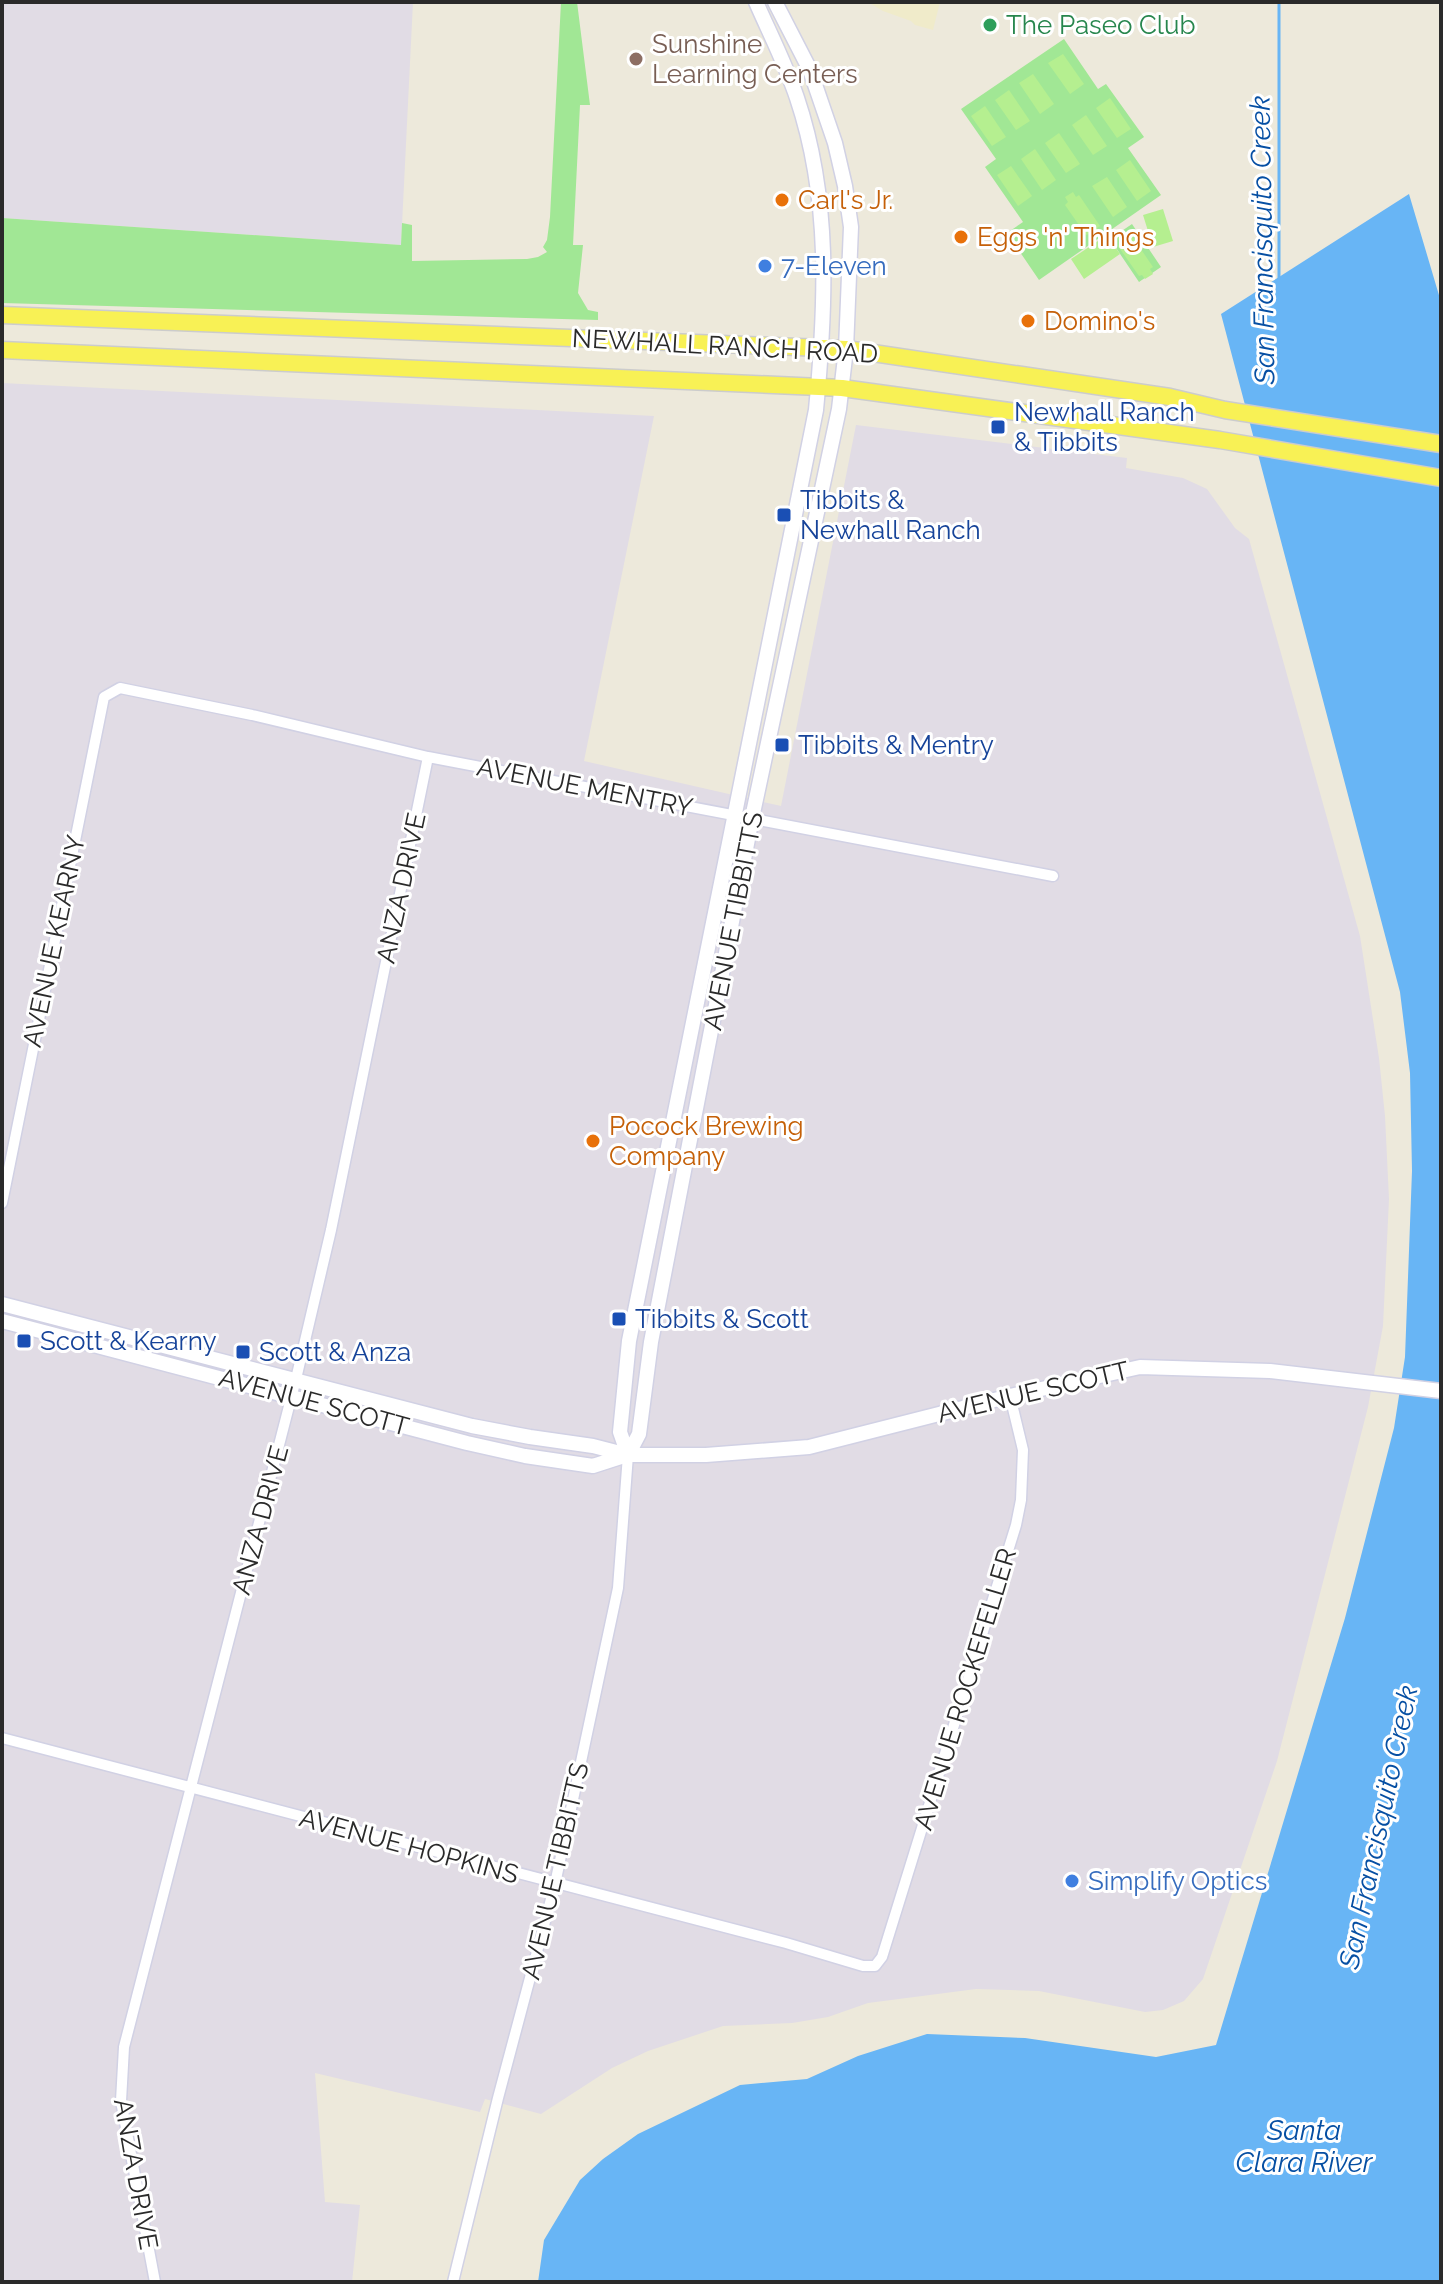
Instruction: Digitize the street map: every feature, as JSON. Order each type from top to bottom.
[{"type":"main road","name":"NEWHALL RANCH ROAD","points":[[2,315],[846,349],[1140,393],[1225,410],[1441,444]]},
{"type":"main road","name":"NEWHALL RANCH ROAD","points":[[2,350],[842,388],[1220,440],[1441,478]]},
{"type":"street","name":"AVENUE TIBBITTS","points":[[628,1455],[620,1432],[629,1341],[816,410],[821,348],[823,217],[798,100],[756,2]]},
{"type":"street","name":"AVENUE TIBBITTS","points":[[453,2282],[555,1884],[618,1588],[628,1455],[639,1434],[651,1342],[752,818],[842,388],[851,227],[845,186],[835,143],[810,70],[775,2]]},
{"type":"street","name":"AVENUE MENTRY","points":[[120,688],[252,715],[428,757],[1053,876]]},
{"type":"street","name":"AVENUE KEARNY","points":[[2,1203],[104,697],[120,688]]},
{"type":"street","name":"ANZA DRIVE","points":[[155,2282],[123,2118],[121,2074],[129,2024],[292,1397],[331,1230],[428,757]]},
{"type":"street","name":"AVENUE SCOTT","points":[[2,1304],[472,1426],[593,1446],[628,1455],[706,1455],[809,1447],[1140,1367],[1270,1371],[1441,1391]]},
{"type":"street","name":"AVENUE SCOTT","points":[[2,1321],[525,1456],[593,1466],[628,1455]]},
{"type":"street","name":"AVENUE ROCKEFELLER","points":[[863,1966],[875,1966],[882,1957],[1016,1525],[1021,1500],[1023,1450],[1010,1396]]},
{"type":"street","name":"AVENUE HOPKINS","points":[[2,1738],[786,1943],[863,1966]]},
{"type":"shaded area","points":[[2,2],[413,2],[401,245],[2,218]]},
{"type":"shaded area","points":[[868,2],[940,2],[933,30],[915,25]]},
{"type":"shaded area","points":[[2,383],[654,416],[584,761],[781,806],[856,425],[1127,458],[1126,468],[1183,478],[1207,489],[1235,528],[1249,539],[1360,936],[1379,1058],[1389,1199],[1383,1326],[1368,1407],[1277,1761],[1203,1979],[1184,2001],[1163,2010],[1145,2012],[1039,1991],[976,1989],[868,2003],[828,2017],[792,2023],[723,2026],[648,2051],[612,2068],[541,2114],[485,2099],[480,2112],[315,2073],[325,2202],[360,2205],[352,2282],[2,2282]]},
{"type":"green space","points":[[561,2],[577,2],[590,105],[580,105],[573,245],[583,245],[578,293],[588,310],[598,312],[598,320],[2,303],[2,218],[401,245],[402,223],[412,225],[412,261],[538,257],[547,252],[543,247],[550,217]]},
{"type":"green space","points":[[1064,39],[1098,89],[1106,84],[1144,137],[1128,148],[1161,195],[1039,280],[1007,233],[1023,222],[985,167],[996,159],[961,109]]},
{"type":"green space","points":[[1063,54],[1084,84],[1070,94],[1048,63]]},
{"type":"green space","points":[[1033,74],[1054,104],[1040,114],[1019,83]]},
{"type":"green space","points":[[1009,90],[1030,121],[1016,130],[995,100]]},
{"type":"green space","points":[[1110,98],[1131,129],[1117,138],[1096,108]]},
{"type":"green space","points":[[985,106],[1006,137],[992,146],[971,116]]},
{"type":"green space","points":[[1086,115],[1107,146],[1093,155],[1072,125]]},
{"type":"green space","points":[[1059,133],[1080,164],[1066,173],[1045,143]]},
{"type":"green space","points":[[1035,149],[1056,180],[1042,190],[1021,159]]},
{"type":"green space","points":[[1130,160],[1151,191],[1137,201],[1116,170]]},
{"type":"green space","points":[[1011,166],[1032,196],[1018,206],[997,175]]},
{"type":"green space","points":[[1107,177],[1127,207],[1113,217],[1092,186]]},
{"type":"green space","points":[[1073,192],[1076,197],[1079,195],[1100,226],[1097,228],[1100,233],[1093,239],[1086,235],[1065,205],[1068,202],[1065,197]]},
{"type":"green space","points":[[1163,209],[1173,241],[1153,247],[1143,215]]},
{"type":"green space","points":[[1132,224],[1161,267],[1139,282],[1110,239]]},
{"type":"green space","points":[[1125,233],[1129,238],[1132,236],[1153,267],[1150,269],[1153,274],[1145,279],[1139,276],[1118,246],[1121,243],[1117,238]]},
{"type":"green space","points":[[1107,235],[1120,254],[1084,279],[1071,259]]},
{"type":"water","name":"Santa Clara River","points":[[1409,194],[1441,302],[1441,2282],[538,2282],[544,2240],[580,2180],[638,2134],[740,2085],[807,2079],[858,2056],[927,2034],[1025,2038],[1156,2057],[1216,2045],[1345,1618],[1394,1428],[1405,1357],[1412,1171],[1410,1073],[1400,992],[1221,314]]},
{"type":"waterway","name":"San Francisquito Creek","points":[[1279,2],[1279,278]]},
{"type":"place","name":"The Paseo Club","points":[[990,25]]},
{"type":"place","name":"Sunshine Learning Centers","points":[[636,59]]},
{"type":"place","name":"Carl's Jr.","points":[[782,200]]},
{"type":"place","name":"Eggs 'n' Things","points":[[961,237]]},
{"type":"place","name":"7-Eleven","points":[[765,266]]},
{"type":"place","name":"Domino's","points":[[1028,321]]},
{"type":"place","name":"Newhall Ranch & Tibbits","points":[[998,427]]},
{"type":"place","name":"Tibbits & Newhall Ranch","points":[[784,515]]},
{"type":"place","name":"Tibbits & Mentry","points":[[782,745]]},
{"type":"place","name":"Pocock Brewing Company","points":[[593,1141]]},
{"type":"place","name":"Tibbits & Scott","points":[[619,1319]]},
{"type":"place","name":"Scott & Kearny","points":[[24,1341]]},
{"type":"place","name":"Scott & Anza","points":[[243,1352]]},
{"type":"place","name":"Simplify Optics","points":[[1072,1881]]}]
